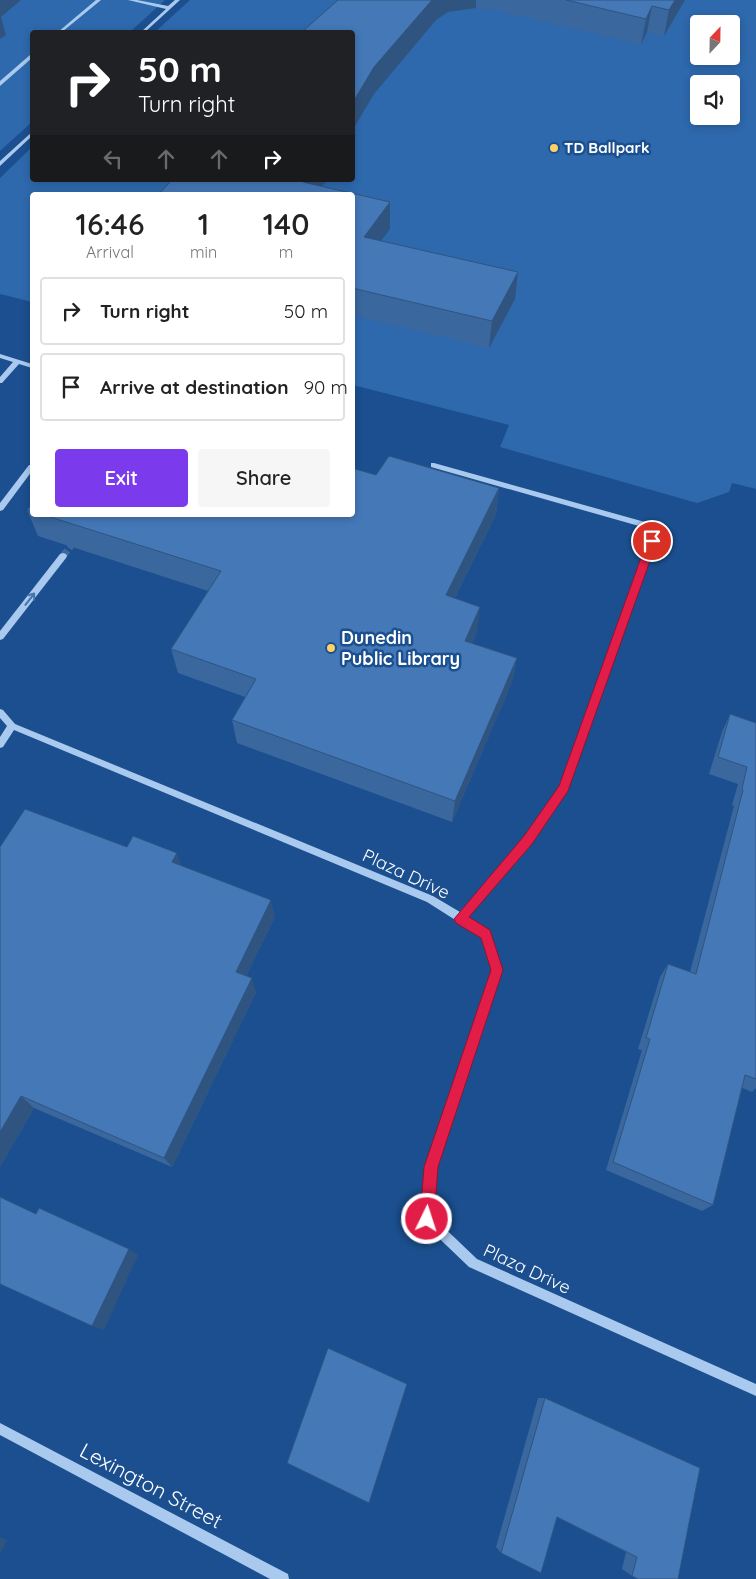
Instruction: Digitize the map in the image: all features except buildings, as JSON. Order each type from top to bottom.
[{"type":"street","points":[[62,30],[99,0]]},
{"type":"street","points":[[130,0],[170,8]]},
{"type":"street","points":[[145,30],[178,0]]},
{"type":"street","points":[[0,84],[30,58]]},
{"type":"street","points":[[0,164],[30,136]]},
{"type":"street","points":[[0,356],[30,365]]},
{"type":"street","points":[[0,382],[18,361]]},
{"type":"street","points":[[434,465],[649,526],[652,541],[564,788],[528,840],[460,919]]},
{"type":"street","points":[[0,508],[30,470]]},
{"type":"street","name":"Plaza Drive","points":[[0,712],[12,726],[430,899],[486,934],[497,970],[431,1167],[427,1219],[473,1263],[756,1390]]},
{"type":"street","points":[[0,744],[12,726]]},
{"type":"street","name":"Lexington Street","points":[[0,1429],[283,1579]]},
{"type":"lane","points":[[0,637],[63,556]]},
{"type":"shaded area","points":[[0,0],[165,0],[132,30],[30,30],[30,124],[0,151]]},
{"type":"shaded area","points":[[190,0],[756,0],[756,489],[732,483],[729,492],[697,503],[500,447],[509,425],[355,386],[355,192],[30,192],[30,302],[0,294],[0,178],[30,149],[30,182],[355,182],[355,30],[157,30]]},
{"type":"tunnel","points":[[63,556],[77,538]]},
{"type":"place","name":"TD Ballpark","points":[[554,148]]},
{"type":"place","name":"Dunedin Public Library","points":[[331,648]]},
{"type":"route","points":[[427,1219],[431,1167],[497,970],[486,934],[460,919],[528,840],[564,788],[652,541]]}]
